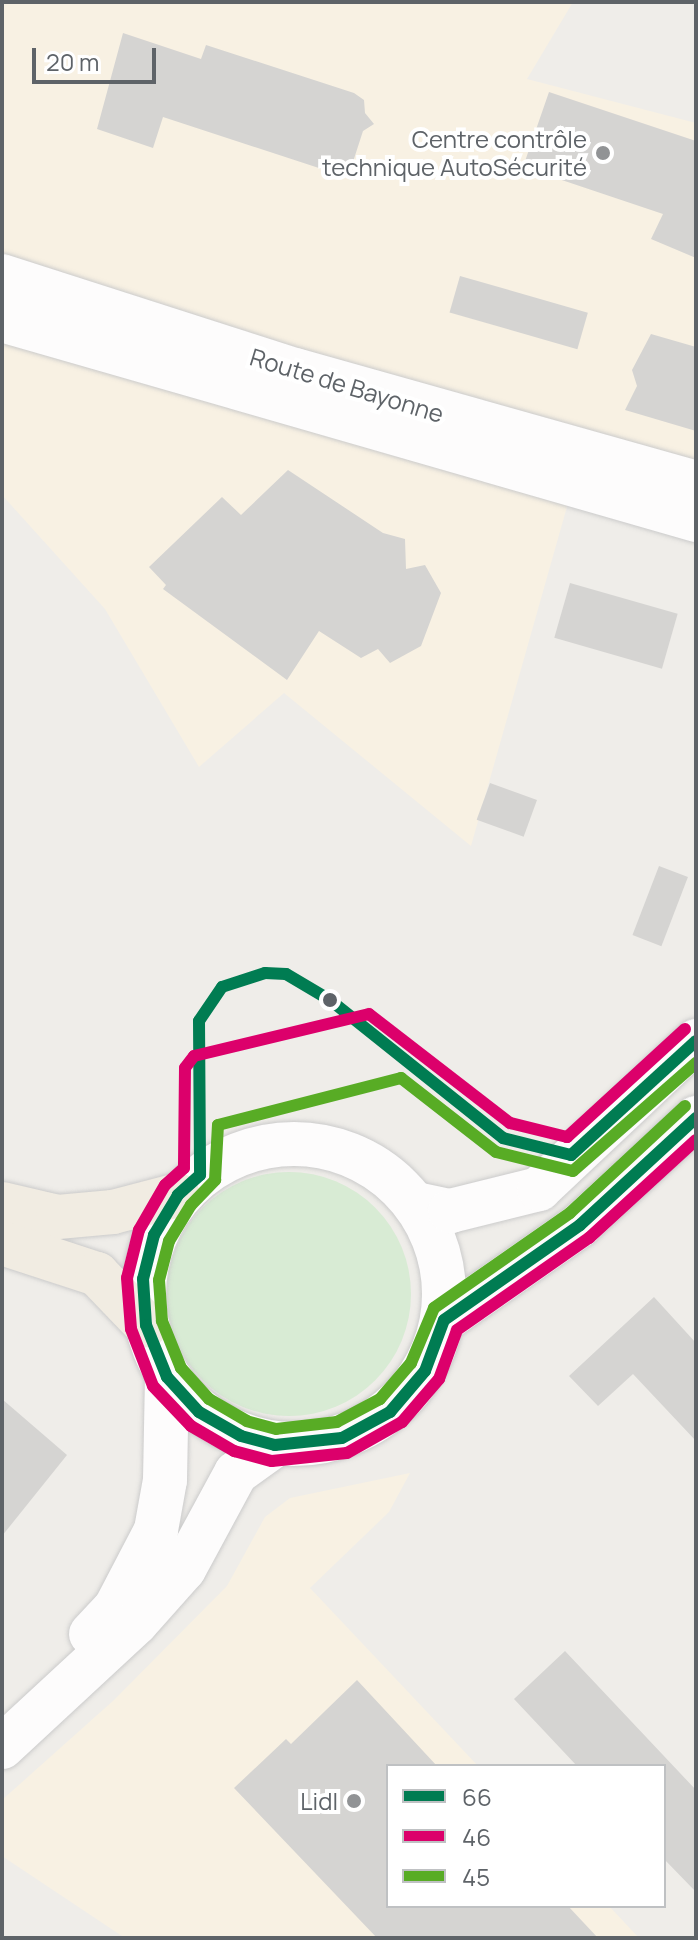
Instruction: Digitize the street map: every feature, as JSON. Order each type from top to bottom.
[{"type":"highway","points":[[2,1204],[58,1217],[113,1212],[178,1195]]},
{"type":"highway","points":[[2,1243],[97,1274],[146,1325]]},
{"type":"main road","name":"Route de Bayonne","points":[[2,276],[354,388],[696,483]]},
{"type":"main road","name":"Route de Bayonne","points":[[2,320],[696,520]]},
{"type":"main road","points":[[416,1204],[450,1211],[539,1189],[696,1041]]},
{"type":"main road","points":[[444,1320],[580,1225],[696,1118]]},
{"type":"main road","points":[[274,1144],[315,1144],[365,1162],[388,1176],[416,1204],[438,1243],[445,1280],[444,1320],[425,1371],[390,1412],[342,1438],[275,1445],[241,1436],[199,1412],[167,1377],[146,1325],[143,1279],[154,1235],[178,1195],[235,1155],[274,1144]]},
{"type":"main road","points":[[2,1717],[116,1607],[156,1530],[165,1480],[167,1377]]},
{"type":"main road","points":[[2,1747],[136,1623],[184,1569],[236,1473],[275,1445]]},
{"type":"shaded area","points":[[2,2],[573,2],[527,79],[696,123],[696,461],[587,436],[471,846],[284,693],[199,767],[105,609],[2,495]]},
{"type":"shaded area","points":[[410,1473],[389,1512],[310,1588],[476,1764],[386,1764],[386,1908],[611,1908],[639,1938],[125,1938],[2,1856],[2,1800],[114,1700],[227,1586],[265,1517],[290,1498]]},
{"type":"green space","points":[[289,1172],[313,1174],[336,1181],[357,1192],[375,1208],[391,1226],[402,1247],[409,1270],[409,1318],[402,1341],[391,1362],[375,1380],[357,1396],[336,1407],[313,1414],[289,1416],[265,1414],[242,1407],[221,1396],[203,1380],[187,1362],[176,1341],[169,1318],[167,1294],[169,1270],[176,1247],[187,1226],[203,1208],[221,1192],[242,1181],[265,1174]]},
{"type":"building","points":[[123,33],[201,59],[206,45],[354,93],[364,100],[365,113],[374,124],[363,131],[351,168],[330,166],[328,171],[163,117],[153,148],[97,129]]},
{"type":"building","name":"Centre contrôle technique AutoSécurité","points":[[549,92],[696,141],[696,258],[651,239],[663,214],[523,167]]},
{"type":"building","points":[[460,276],[588,313],[577,349],[450,313]]},
{"type":"building","points":[[651,334],[696,347],[696,431],[625,410],[637,386],[632,370]]},
{"type":"building","points":[[288,470],[383,533],[405,539],[406,569],[425,565],[441,593],[421,646],[390,663],[378,649],[361,658],[319,631],[287,680],[163,589],[166,585],[149,567],[222,497],[241,515]]},
{"type":"building","points":[[570,583],[678,614],[662,669],[554,638]]},
{"type":"building","points":[[490,783],[537,800],[524,837],[477,820]]},
{"type":"building","points":[[659,866],[688,877],[661,946],[632,935]]},
{"type":"building","points":[[654,1297],[696,1343],[696,1441],[633,1374],[598,1406],[569,1376]]},
{"type":"building","points":[[2,1399],[67,1455],[2,1536]]},
{"type":"building","points":[[565,1651],[696,1790],[696,1892],[666,1861],[666,1764],[575,1764],[514,1699]]},
{"type":"building","points":[[357,1680],[435,1764],[386,1764],[386,1908],[570,1908],[598,1938],[377,1938],[234,1788],[286,1739],[291,1744]]},
{"type":"transit line","name":"66","points":[[696,1041],[571,1155],[503,1138],[330,1000],[286,974],[265,973],[222,987],[199,1021],[200,1175],[178,1195],[154,1235],[143,1279],[146,1325],[167,1377],[199,1412],[241,1436],[275,1445],[342,1438],[390,1412],[425,1371],[444,1320],[580,1225],[696,1118]]},
{"type":"transit line","name":"46","points":[[685,1029],[567,1137],[510,1123],[369,1014],[194,1056],[185,1068],[184,1168],[165,1185],[139,1230],[127,1278],[131,1329],[153,1386],[191,1426],[234,1451],[272,1461],[347,1453],[402,1422],[439,1379],[457,1330],[589,1238],[696,1140]]},
{"type":"transit line","name":"45","points":[[685,1106],[570,1213],[434,1308],[411,1363],[380,1399],[337,1422],[276,1429],[247,1421],[209,1399],[181,1368],[162,1321],[159,1280],[169,1241],[191,1205],[215,1180],[218,1125],[401,1078],[496,1152],[573,1171],[696,1063]]},
{"type":"place","name":"Centre contrôle technique AutoSécurité","points":[[603,153]]},
{"type":"place","name":"Lidl","points":[[354,1801]]}]
